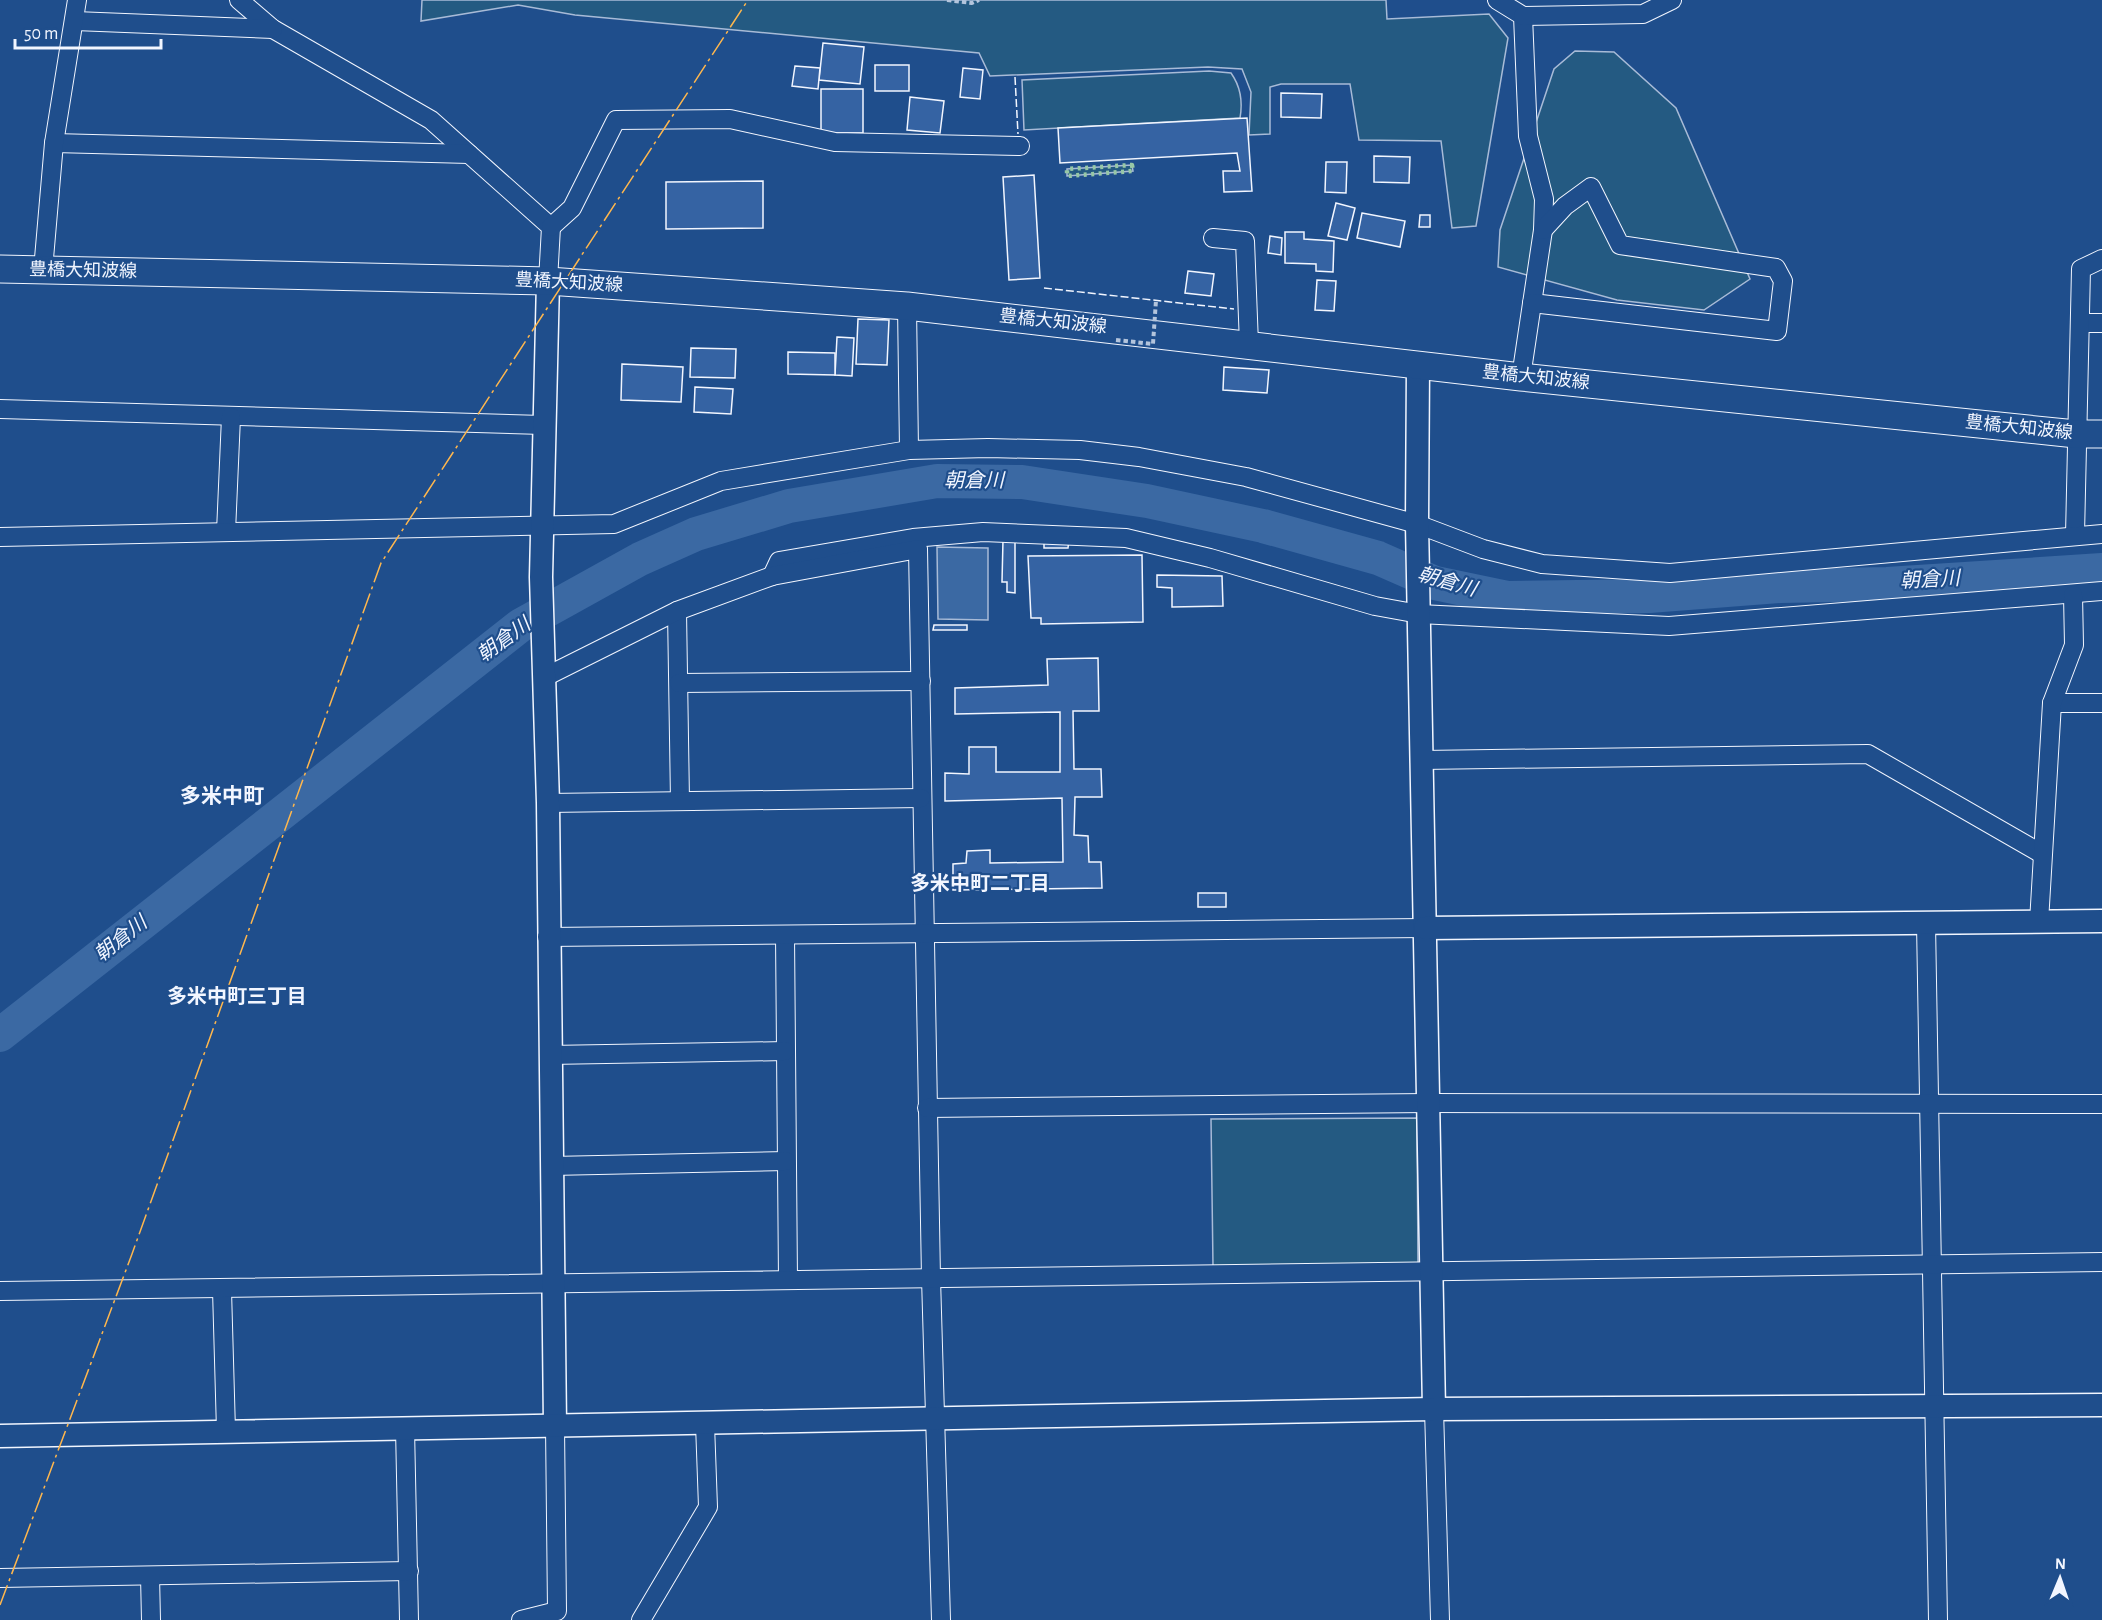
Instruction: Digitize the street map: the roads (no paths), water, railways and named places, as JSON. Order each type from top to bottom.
[{"type":"main road","name":"豊橋大知波線","points":[[0,269],[548,281],[907,306],[1521,376],[2089,434]]},
{"type":"street","points":[[43,270],[54,143],[77,0]]},
{"type":"street","points":[[239,0],[273,30],[431,120],[551,227]]},
{"type":"street","points":[[1497,0],[1522,16],[1643,14],[1672,0]]},
{"type":"street","points":[[1521,376],[1543,230],[1544,199],[1528,136],[1522,16]]},
{"type":"street","points":[[75,21],[273,30]]},
{"type":"street","points":[[521,1620],[557,1611],[547,937],[548,803],[541,577],[543,425],[551,227],[572,208],[616,120],[730,119],[835,142],[1020,146]]},
{"type":"street","points":[[54,143],[469,154]]},
{"type":"street","points":[[1532,303],[1777,331],[1783,280],[1776,268],[1620,245],[1591,187],[1565,206],[1543,230]]},
{"type":"street","points":[[1214,238],[1245,241],[1249,344]]},
{"type":"street","points":[[2075,535],[2089,434],[2080,323],[2081,269],[2102,259]]},
{"type":"street","points":[[907,306],[909,450]]},
{"type":"street","points":[[2080,323],[2102,323]]},
{"type":"street","points":[[1418,364],[1419,611],[1440,1620]]},
{"type":"street","points":[[0,409],[543,425]]},
{"type":"street","points":[[226,532],[231,417]]},
{"type":"street","points":[[0,537],[614,524],[721,482],[909,450],[988,448],[1080,450],[1139,457],[1246,477],[1418,532],[1542,564],[1670,573],[2102,534]]},
{"type":"street","points":[[772,576],[779,561],[913,538],[983,532],[1126,538],[1210,558],[1376,606],[1419,611],[1669,626],[2102,591]]},
{"type":"street","points":[[544,667],[677,611],[772,576],[918,549],[927,1107],[941,1620]]},
{"type":"street","points":[[2039,922],[2052,703],[2074,645],[2073,595]]},
{"type":"street","points":[[677,611],[680,801]]},
{"type":"street","points":[[679,683],[921,681]]},
{"type":"street","points":[[2052,703],[2102,703]]},
{"type":"street","points":[[1422,760],[1868,754],[2042,854]]},
{"type":"street","points":[[548,803],[921,798]]},
{"type":"street","points":[[547,937],[2102,921]]},
{"type":"street","points":[[1926,923],[1938,1620]]},
{"type":"street","points":[[785,935],[788,1280]]},
{"type":"street","points":[[549,1055],[785,1051]]},
{"type":"street","points":[[927,1107],[1428,1103],[2102,1104]]},
{"type":"street","points":[[551,1166],[786,1161]]},
{"type":"street","points":[[0,1292],[2102,1263]]},
{"type":"street","points":[[222,1290],[226,1431]]},
{"type":"street","points":[[0,1436],[1434,1409],[2102,1404]]},
{"type":"street","points":[[645,1615],[708,1507],[705,1424]]},
{"type":"street","points":[[405,1428],[409,1620]]},
{"type":"street","points":[[0,1578],[409,1571]]},
{"type":"street","points":[[150,1576],[151,1620]]},
{"type":"waterway","name":"朝倉川","points":[[0,1035],[521,625],[640,559],[696,534],[789,506],[937,481],[1022,482],[1147,501],[1263,526],[1378,558],[1435,583],[1507,598],[1649,596],[1780,586],[1887,584],[2102,570]]},
{"type":"district","name":"多米中町","points":[[222,796]]},
{"type":"district","name":"多米中町二丁目","points":[[980,884]]},
{"type":"district","name":"多米中町三丁目","points":[[237,997]]}]
